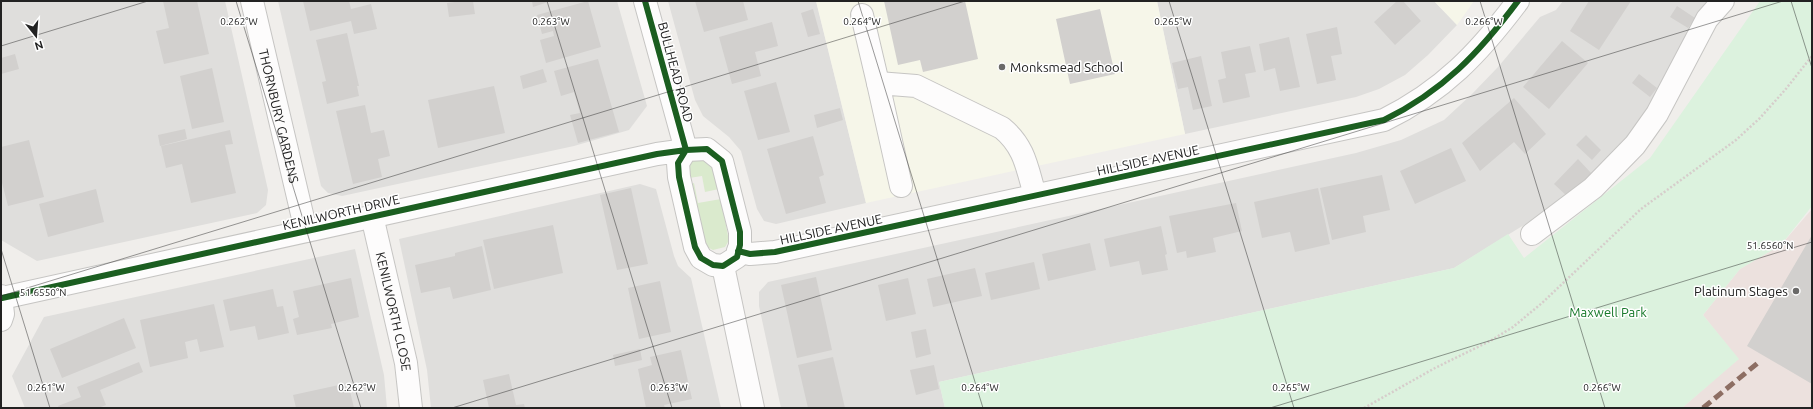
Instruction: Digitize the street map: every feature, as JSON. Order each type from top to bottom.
[{"type":"street","name":"THORNBURY GARDENS","points":[[252,1],[306,231]]},
{"type":"street","name":"BULLHEAD ROAD","points":[[645,1],[686,150]]},
{"type":"street","name":"HILLSIDE AVENUE","points":[[731,258],[750,254],[775,252],[1384,120],[1404,110],[1433,91],[1464,66],[1489,39],[1518,1]]},
{"type":"street","points":[[1532,234],[1593,188],[1635,145],[1657,114],[1706,19],[1723,1]]},
{"type":"street","points":[[862,15],[901,186]]},
{"type":"street","points":[[878,83],[916,86],[1002,128],[1013,137],[1021,150],[1035,195]]},
{"type":"street","points":[[707,149],[722,161],[740,232],[740,245],[731,258],[713,265],[701,258],[695,247],[679,176],[678,163],[686,150],[707,149]]},
{"type":"street","name":"KENILWORTH DRIVE","points":[[1,320],[1,297],[657,154],[686,150]]},
{"type":"street","name":"KENILWORTH CLOSE","points":[[372,216],[406,363],[411,408]]},
{"type":"street","points":[[731,258],[753,408]]},
{"type":"path","points":[[1364,408],[1435,368],[1490,341],[1513,327],[1542,303],[1641,209],[1736,140],[1785,90],[1812,56]]},
{"type":"shaded area","points":[[1,1],[225,1],[268,190],[266,205],[257,213],[37,261],[1,240]]},
{"type":"shaded area","points":[[278,1],[617,1],[647,106],[629,130],[574,146],[342,196],[328,193],[321,186]]},
{"type":"shaded area","points":[[668,1],[816,1],[866,203],[776,224],[764,221],[757,209],[741,151],[729,137],[703,116],[695,100]]},
{"type":"shaded area","name":"Monksmead School","points":[[816,1],[1157,1],[1185,134],[866,203]]},
{"type":"shaded area","points":[[1157,1],[1434,1],[1457,25],[1428,55],[1405,75],[1379,89],[1356,97],[1185,134]]},
{"type":"shaded area","points":[[1434,1],[1474,1],[1457,25]]},
{"type":"shaded area","points":[[1563,1],[1710,1],[1658,102],[1596,172],[1568,198],[1454,268],[939,382],[945,408],[781,408],[759,306],[759,292],[768,282],[1356,153],[1401,140],[1444,120],[1498,67],[1540,17],[1556,10]]},
{"type":"shaded area","points":[[640,184],[656,189],[674,256],[678,266],[691,278],[721,408],[431,408],[427,370],[399,239]]},
{"type":"shaded area","points":[[1812,209],[1812,408],[1682,408],[1738,359],[1703,315],[1740,269],[1781,245]]},
{"type":"shaded area","points":[[355,249],[384,375],[387,408],[25,408],[12,376],[44,317]]},
{"type":"green space","name":"Maxwell Park","points":[[1760,1],[1812,1],[1812,206],[1781,245],[1740,269],[1703,315],[1739,359],[1682,408],[945,408],[939,382],[1454,268],[1508,234],[1524,258],[1650,158]]},
{"type":"green space","points":[[699,158],[711,162],[719,189],[705,192],[702,176],[689,178],[687,167]]},
{"type":"green space","points":[[694,183],[698,203],[721,199],[728,236],[728,242],[725,247],[713,250],[707,247],[703,242],[691,184]]},
{"type":"building","points":[[163,1],[197,1],[209,54],[164,64],[156,31],[169,28]]},
{"type":"building","points":[[303,1],[349,1],[351,9],[371,4],[377,29],[354,34],[351,21],[310,31]]},
{"type":"building","points":[[473,1],[475,14],[449,17],[447,3]]},
{"type":"building","points":[[532,1],[551,1],[533,7]]},
{"type":"building","points":[[588,1],[601,47],[546,63],[540,40],[554,36],[553,31],[542,34],[537,15]]},
{"type":"building","points":[[695,1],[743,1],[748,20],[704,32]]},
{"type":"building","points":[[884,1],[965,1],[978,59],[923,72],[920,60],[898,65]]},
{"type":"building","points":[[1397,1],[1403,1],[1421,21],[1395,45],[1374,22]]},
{"type":"building","points":[[1589,1],[1631,1],[1599,50],[1570,31]]},
{"type":"building","points":[[1677,6],[1695,18],[1688,28],[1670,17]]},
{"type":"building","points":[[813,9],[820,34],[808,37],[801,13]]},
{"type":"building","points":[[1100,9],[1115,74],[1070,84],[1056,19]]},
{"type":"building","points":[[772,22],[778,46],[755,52],[761,76],[732,84],[719,37]]},
{"type":"building","points":[[1337,27],[1342,54],[1331,56],[1336,80],[1317,84],[1306,34]]},
{"type":"building","points":[[347,33],[359,86],[357,86],[359,96],[327,104],[322,82],[326,81],[316,40]]},
{"type":"building","points":[[1289,37],[1300,87],[1280,91],[1275,68],[1264,71],[1259,44]]},
{"type":"building","points":[[1562,41],[1588,63],[1549,109],[1523,87]]},
{"type":"building","points":[[1250,46],[1256,72],[1245,74],[1250,97],[1223,103],[1218,80],[1226,78],[1221,52]]},
{"type":"building","points":[[15,54],[19,69],[1,74],[1,58]]},
{"type":"building","points":[[1201,56],[1212,106],[1193,110],[1188,87],[1178,89],[1172,63]]},
{"type":"building","points":[[598,59],[619,132],[578,143],[570,115],[580,113],[574,92],[561,96],[554,71]]},
{"type":"building","points":[[212,68],[224,122],[192,129],[180,76]]},
{"type":"building","points":[[543,69],[547,82],[523,89],[520,76]]},
{"type":"building","points":[[1639,74],[1657,88],[1650,97],[1632,83]]},
{"type":"building","points":[[776,82],[790,132],[758,140],[744,91]]},
{"type":"building","points":[[494,86],[505,133],[438,148],[428,100]]},
{"type":"building","points":[[1514,98],[1546,134],[1525,154],[1514,142],[1480,171],[1462,143]]},
{"type":"building","points":[[365,105],[371,133],[384,130],[390,156],[378,159],[382,177],[353,184],[336,111]]},
{"type":"building","points":[[840,108],[843,120],[817,128],[814,115]]},
{"type":"building","points":[[185,129],[187,139],[160,146],[158,135]]},
{"type":"building","points":[[230,130],[233,144],[225,145],[236,193],[191,203],[182,164],[166,168],[161,146]]},
{"type":"building","points":[[1586,135],[1601,150],[1592,160],[1576,145]]},
{"type":"building","points":[[813,136],[824,175],[819,177],[826,203],[786,214],[767,149]]},
{"type":"building","points":[[29,140],[44,197],[8,206],[1,179],[1,147]]},
{"type":"building","points":[[1451,148],[1466,181],[1415,204],[1400,171]]},
{"type":"building","points":[[1578,159],[1592,174],[1569,198],[1554,184]]},
{"type":"building","points":[[1382,175],[1390,210],[1363,216],[1366,232],[1332,240],[1320,188]]},
{"type":"building","points":[[631,188],[648,264],[617,270],[600,195]]},
{"type":"building","points":[[1318,188],[1330,244],[1295,252],[1290,232],[1262,238],[1254,202]]},
{"type":"building","points":[[96,189],[104,222],[48,237],[39,204]]},
{"type":"building","points":[[1236,203],[1242,231],[1213,238],[1216,252],[1187,258],[1186,251],[1177,253],[1169,216]]},
{"type":"building","points":[[553,225],[563,273],[494,289],[483,240]]},
{"type":"building","points":[[1161,226],[1167,254],[1165,255],[1168,270],[1142,275],[1139,261],[1110,267],[1104,239]]},
{"type":"building","name":"Platinum Stages","points":[[1812,235],[1812,384],[1747,346]]},
{"type":"building","points":[[1090,243],[1096,270],[1048,281],[1042,254]]},
{"type":"building","points":[[482,246],[491,290],[453,299],[450,287],[421,293],[415,265],[455,256],[455,253]]},
{"type":"building","points":[[1034,262],[1040,289],[991,300],[985,273]]},
{"type":"building","points":[[975,268],[982,296],[933,307],[927,279]]},
{"type":"building","points":[[816,277],[832,350],[797,358],[781,285]]},
{"type":"building","points":[[351,278],[359,317],[331,324],[332,328],[297,335],[293,319],[299,317],[293,291]]},
{"type":"building","points":[[908,278],[916,314],[886,321],[878,285]]},
{"type":"building","points":[[660,281],[671,332],[639,339],[628,288]]},
{"type":"building","points":[[273,289],[277,307],[283,306],[289,333],[258,340],[255,326],[230,331],[223,300]]},
{"type":"building","points":[[214,304],[224,347],[200,352],[197,339],[185,342],[188,358],[150,367],[140,320]]},
{"type":"building","points":[[124,318],[136,348],[62,378],[50,349]]},
{"type":"building","points":[[926,329],[931,354],[916,358],[911,332]]},
{"type":"building","points":[[640,349],[642,360],[615,366],[613,355]]},
{"type":"building","points":[[681,350],[692,399],[664,405],[665,408],[646,408],[638,369],[652,365],[650,357]]},
{"type":"building","points":[[833,357],[845,408],[808,408],[798,365]]},
{"type":"building","points":[[139,362],[143,372],[100,390],[106,405],[98,408],[59,408],[58,406],[81,397],[77,387]]},
{"type":"building","points":[[934,365],[939,389],[916,395],[910,370]]},
{"type":"building","points":[[509,374],[516,405],[524,404],[525,408],[489,408],[483,380]]},
{"type":"building","points":[[348,383],[354,408],[296,408],[293,395]]},
{"type":"marked path","points":[[1703,408],[1759,362]]},
{"type":"cycle path","points":[[2,298],[657,154],[686,150],[707,149],[722,161],[740,232],[740,245],[737,257],[723,266],[713,265],[701,258],[695,247],[679,177],[678,163],[686,150],[645,1]]},
{"type":"cycle path","points":[[738,251],[750,254],[775,252],[1384,120],[1405,109],[1424,96],[1458,69],[1474,54],[1518,1]]},
{"type":"place","name":"Monksmead School","points":[[1002,67]]},
{"type":"place","name":"Platinum Stages","points":[[1796,291]]}]
